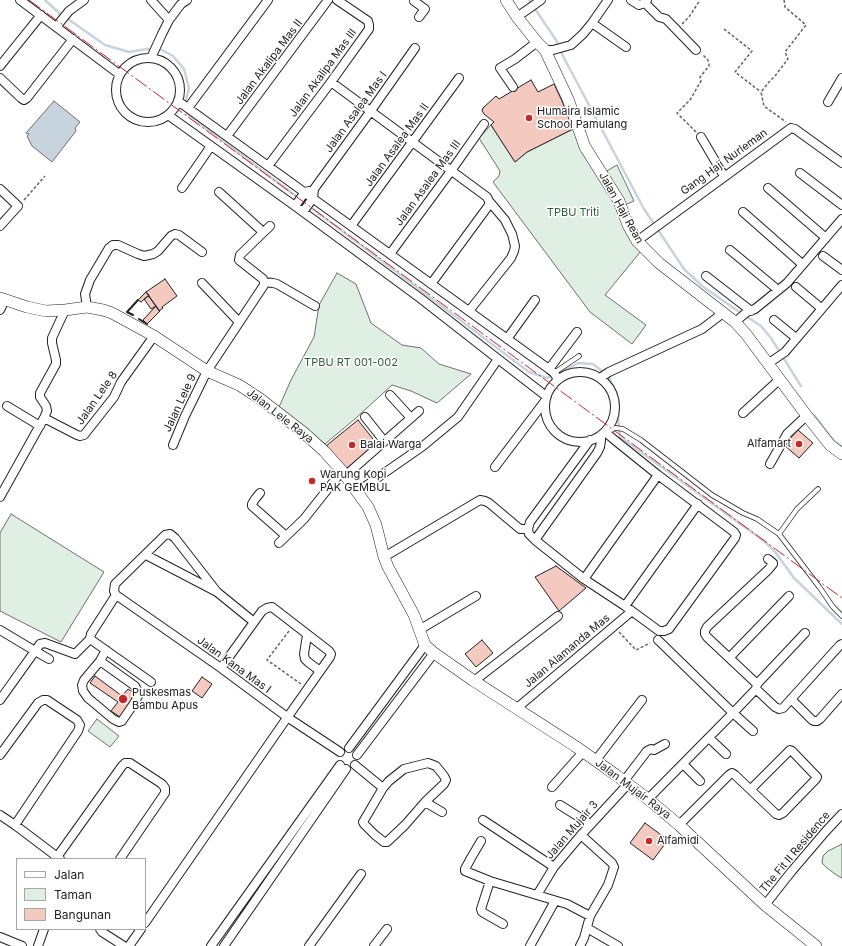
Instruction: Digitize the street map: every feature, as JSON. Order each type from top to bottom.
[{"type":"street","points":[[20,0],[119,74]]},
{"type":"street","points":[[151,0],[168,20]]},
{"type":"street","points":[[153,53],[172,68],[178,78],[180,90],[178,101],[174,109],[168,115],[156,121],[144,122],[132,118],[122,110],[116,99],[115,86],[119,74],[128,64],[153,53],[168,20],[181,4],[187,0]]},
{"type":"street","points":[[188,108],[268,0]]},
{"type":"street","name":"Jalan Akalipa Mas II","points":[[227,136],[328,0]]},
{"type":"street","name":"Jalan Akalipa Mas III","points":[[268,166],[369,29],[368,21],[337,0]]},
{"type":"street","points":[[415,0],[414,1],[425,9],[419,17]]},
{"type":"street","name":"Jalan Haji Rean","points":[[506,0],[517,17],[545,47],[568,98],[585,146],[619,201],[628,225],[637,240],[659,263],[723,313],[743,316],[746,334],[773,360],[780,379],[807,416],[830,445],[842,454]]},
{"type":"street","points":[[512,87],[500,68],[515,59],[545,47],[564,47],[571,45],[583,34],[608,0]]},
{"type":"street","points":[[631,0],[639,5],[646,1],[659,17],[666,19],[696,50]]},
{"type":"street","points":[[56,27],[69,11],[81,1]]},
{"type":"street","points":[[517,17],[538,2]]},
{"type":"street","points":[[0,66],[41,15]]},
{"type":"street","points":[[592,23],[626,47]]},
{"type":"street","points":[[0,78],[24,100],[73,39]]},
{"type":"street","name":"Jalan Asalea Mas I","points":[[303,212],[313,198],[314,190],[415,48]]},
{"type":"street","name":"Jalan Asalea Mas II","points":[[352,226],[459,78]]},
{"type":"street","points":[[828,102],[842,78]]},
{"type":"street","points":[[331,82],[487,197],[505,220],[512,234],[515,246],[514,251],[511,258],[469,311]]},
{"type":"street","points":[[178,101],[554,374],[583,372],[592,374],[607,384],[612,392],[614,411],[612,419],[603,433],[600,447],[535,540]]},
{"type":"street","points":[[168,115],[420,298],[546,398]]},
{"type":"street","name":"Jalan Asalea Mas III","points":[[390,254],[452,171],[484,124]]},
{"type":"street","points":[[793,128],[842,163]]},
{"type":"street","name":"Gang Haji Nurleman","points":[[637,240],[724,176],[793,128]]},
{"type":"street","points":[[701,137],[724,176]]},
{"type":"street","points":[[182,188],[211,146]]},
{"type":"street","points":[[800,173],[842,205]]},
{"type":"street","points":[[768,188],[826,238]]},
{"type":"street","points":[[0,189],[18,206],[0,226]]},
{"type":"street","points":[[295,206],[305,192],[314,190]]},
{"type":"street","points":[[219,192],[263,232]]},
{"type":"street","points":[[431,284],[489,205],[489,201]]},
{"type":"street","points":[[743,212],[802,264]]},
{"type":"street","points":[[706,276],[743,316],[756,309],[787,283],[842,219]]},
{"type":"street","points":[[270,226],[240,255],[239,260],[263,279],[264,282],[277,284],[315,306]]},
{"type":"street","points":[[87,307],[85,294],[90,280],[109,248],[113,245],[118,245],[144,256],[158,251],[171,236],[175,234],[179,235],[202,252]]},
{"type":"street","points":[[730,250],[778,290]]},
{"type":"street","points":[[823,256],[842,270]]},
{"type":"street","name":"Jalan Lele 9","points":[[173,445],[185,416],[207,371],[264,285],[264,282]]},
{"type":"street","points":[[202,283],[239,322]]},
{"type":"street","points":[[773,360],[785,352],[842,285]]},
{"type":"street","points":[[796,287],[821,308]]},
{"type":"street","points":[[0,310],[2,299]]},
{"type":"street","name":"Jalan Lele Raya","points":[[2,299],[46,311],[87,307],[112,313],[154,336],[207,371],[239,385],[259,398],[314,442],[343,473],[368,508],[374,521],[388,567],[414,615],[425,644],[434,653]]},
{"type":"street","points":[[507,339],[535,300]]},
{"type":"street","points":[[0,497],[47,411],[46,406],[40,397],[40,393],[56,364],[52,338],[65,310]]},
{"type":"street","points":[[600,378],[609,372],[702,328],[723,313]]},
{"type":"street","points":[[774,320],[796,338]]},
{"type":"street","points":[[577,332],[554,374],[546,398],[546,418],[556,433],[572,441],[581,442],[590,440],[603,433]]},
{"type":"street","name":"Jalan Lele 8","points":[[42,422],[80,436],[84,435],[114,397],[122,382],[154,336]]},
{"type":"street","points":[[357,492],[423,446],[458,417],[498,359]]},
{"type":"street","points":[[743,413],[780,379]]},
{"type":"street","points":[[390,395],[411,418]]},
{"type":"street","points":[[495,467],[546,398]]},
{"type":"street","points":[[7,406],[42,422]]},
{"type":"street","points":[[279,543],[304,519],[343,473],[419,411]]},
{"type":"street","points":[[770,464],[788,434],[803,418],[807,416]]},
{"type":"street","points":[[365,417],[384,441]]},
{"type":"street","points":[[590,440],[530,522],[528,529],[529,534],[584,579],[659,631],[669,629],[736,535],[698,504],[603,433]]},
{"type":"street","points":[[584,579],[658,475]]},
{"type":"street","points":[[260,493],[252,506],[286,536]]},
{"type":"street","points":[[384,557],[480,500],[489,503],[520,529],[528,529]]},
{"type":"street","name":"Jalan Alamanda Mas","points":[[517,708],[614,627],[629,609],[698,504]]},
{"type":"street","points":[[0,700],[40,644],[45,643],[75,654],[90,639],[116,595],[114,591],[115,584],[166,535],[170,534],[175,538],[217,592]]},
{"type":"street","points":[[146,554],[217,592],[254,622]]},
{"type":"street","points":[[768,559],[773,564],[707,627],[705,631],[707,637],[775,707],[779,709],[783,708],[840,644],[842,644]]},
{"type":"street","name":"Jalan Kana Mas I","points":[[116,595],[221,668],[287,717],[340,752]]},
{"type":"street","points":[[419,630],[476,596]]},
{"type":"street","points":[[729,658],[788,596]]},
{"type":"street","points":[[146,922],[331,654],[272,607],[262,611],[221,668]]},
{"type":"street","points":[[474,681],[558,616]]},
{"type":"street","points":[[0,630],[48,659]]},
{"type":"street","points":[[648,799],[733,713],[805,633]]},
{"type":"street","points":[[307,635],[304,654],[305,659],[320,671]]},
{"type":"street","points":[[90,639],[151,682]]},
{"type":"street","points":[[658,640],[753,731]]},
{"type":"street","points":[[356,765],[352,768],[343,767],[337,759],[340,752],[346,748],[349,748],[425,644]]},
{"type":"street","points":[[100,661],[135,686],[137,690],[138,696],[122,721],[119,722],[113,719],[88,698],[83,691],[82,685],[84,680],[100,661],[106,650]]},
{"type":"street","points":[[356,765],[357,755],[434,653]]},
{"type":"street","name":"Jalan Mujair Raya","points":[[434,653],[474,681],[596,760],[626,782],[679,825],[765,905],[816,946]]},
{"type":"street","points":[[131,683],[138,673]]},
{"type":"street","points":[[791,699],[812,720],[817,721],[842,694]]},
{"type":"street","points":[[0,755],[38,703],[43,700],[47,700],[77,720],[80,725],[78,731],[15,825]]},
{"type":"street","points":[[596,760],[642,700]]},
{"type":"street","points":[[708,738],[726,754]]},
{"type":"street","name":"Jalan Mujair 3","points":[[537,895],[554,867],[626,782],[647,751],[652,749],[654,750],[664,744]]},
{"type":"street","points":[[349,748],[357,755]]},
{"type":"street","points":[[679,825],[732,773],[779,816],[783,814],[817,777],[790,750],[751,789]]},
{"type":"street","points":[[552,787],[583,752]]},
{"type":"street","points":[[0,815],[59,858],[122,766],[130,763],[162,784],[165,788],[165,793],[121,858]]},
{"type":"street","points":[[428,763],[436,766],[446,780],[444,784],[425,802],[405,825],[387,842],[384,842],[375,835],[363,822],[383,788],[389,781],[404,769],[428,763]]},
{"type":"street","points":[[682,764],[700,781]]},
{"type":"street","points":[[356,765],[383,788]]},
{"type":"street","points":[[211,946],[343,767]]},
{"type":"street","points":[[224,946],[343,767]]},
{"type":"street","points":[[425,802],[442,812]]},
{"type":"street","points":[[560,805],[590,824]]},
{"type":"street","name":"The Fit II Residence","points":[[765,905],[791,872],[842,814]]},
{"type":"street","points":[[483,820],[554,867]]},
{"type":"street","points":[[580,946],[584,938],[590,916],[608,885],[614,867],[612,863],[581,834]]},
{"type":"street","points":[[481,841],[465,869],[467,873],[567,904],[590,916]]},
{"type":"street","points":[[309,946],[361,874]]},
{"type":"street","points":[[490,881],[481,909],[482,912],[503,924]]},
{"type":"street","points":[[530,946],[555,901]]},
{"type":"street","points":[[587,928],[618,946]]},
{"type":"street","points":[[374,946],[387,929]]},
{"type":"street","points":[[38,946],[44,930]]},
{"type":"street","points":[[101,930],[124,946]]},
{"type":"street","points":[[129,946],[140,930]]},
{"type":"street","points":[[0,937],[22,946]]},
{"type":"lane","points":[[554,374],[579,356]]},
{"type":"lane","points":[[603,433],[616,428],[623,429],[641,440],[712,495],[743,513],[758,519],[779,534],[833,607],[842,616]]},
{"type":"lane","points":[[779,534],[797,509],[818,489]]},
{"type":"path","points":[[677,30],[689,17],[700,0]]},
{"type":"path","points":[[761,92],[788,59],[785,52],[806,25],[785,7],[784,0]]},
{"type":"path","points":[[724,29],[752,51],[735,72],[761,92],[764,106],[793,128]]},
{"type":"path","points":[[696,50],[708,60],[709,66],[700,77],[701,81],[690,100],[677,113],[701,137]]},
{"type":"path","points":[[18,206],[45,176]]},
{"type":"path","points":[[293,624],[267,660],[307,689]]},
{"type":"path","points":[[614,627],[636,650],[658,640]]},
{"type":"green space","name":"TPBU Triti","points":[[491,125],[515,162],[527,152],[573,129],[598,176],[617,165],[634,201],[618,208],[641,251],[605,295],[646,325],[632,344],[590,312],[493,182],[499,176],[500,171],[479,138]]},
{"type":"green space","name":"TPBU RT 001-002","points":[[337,273],[356,284],[371,323],[402,345],[421,348],[439,364],[471,374],[437,403],[411,391],[392,385],[325,444],[279,407],[291,380],[314,337],[319,305]]},
{"type":"green space","points":[[11,514],[104,572],[61,642],[0,611],[0,533]]},
{"type":"green space","points":[[97,719],[119,736],[110,747],[88,731]]},
{"type":"green space","points":[[842,844],[842,878],[822,863],[823,856],[828,851]]},
{"type":"shaded area","points":[[54,101],[80,122],[75,128],[76,131],[52,162],[32,146],[27,136],[29,134],[26,133]]},
{"type":"building","name":"Humaira Islamic School Pamulang","points":[[531,80],[538,92],[554,84],[573,129],[527,152],[515,162],[491,125],[494,122],[482,111],[483,108],[496,96],[499,99]]},
{"type":"building","points":[[165,279],[177,296],[159,311],[146,292]]},
{"type":"building","points":[[146,292],[149,295],[141,302],[138,300]]},
{"type":"building","points":[[149,296],[156,306],[151,309],[144,299]]},
{"type":"building","points":[[156,306],[160,311],[147,324],[143,320]]},
{"type":"building","name":"Balai Warga","points":[[358,420],[377,444],[346,469],[326,446]]},
{"type":"building","name":"Alfamart","points":[[798,430],[813,443],[799,458],[784,445]]},
{"type":"building","points":[[556,566],[586,588],[559,611],[535,577]]},
{"type":"building","points":[[482,640],[493,653],[476,667],[465,654]]},
{"type":"building","name":"Puskesmas Bambu Apus","points":[[95,676],[122,696],[128,689],[137,695],[120,717],[111,711],[118,702],[90,683]]},
{"type":"building","points":[[202,677],[212,684],[202,698],[192,691]]},
{"type":"building","name":"Alfamidi","points":[[645,823],[668,840],[653,860],[630,843]]},
{"type":"waterway","points":[[45,0],[58,12],[105,45],[129,52],[147,49],[162,50],[173,56],[184,69],[189,88],[185,104]]},
{"type":"waterway","points":[[529,0],[556,40],[644,209],[684,269],[702,286],[761,326],[771,338],[801,386]]},
{"type":"waterway","points":[[184,109],[187,114],[529,372],[547,378],[578,363],[593,364],[608,376],[614,387],[619,403],[618,417],[620,437],[764,541],[776,553],[794,578],[842,624]]},
{"type":"waterway","points":[[814,415],[834,441],[842,447]]},
{"type":"wall","points":[[133,315],[127,312],[138,300]]},
{"type":"wall","points":[[139,319],[147,324]]},
{"type":"power","points":[[29,0],[842,598]]},
{"type":"place","name":"Humaira Islamic School Pamulang","points":[[529,118]]},
{"type":"place","name":"Alfamart","points":[[799,444]]},
{"type":"place","name":"Balai Warga","points":[[352,445]]},
{"type":"place","name":"Warung Kopi PAK GEMBUL","points":[[312,481]]},
{"type":"place","name":"Puskesmas Bambu Apus","points":[[123,699]]},
{"type":"place","name":"Alfamidi","points":[[649,841]]}]
